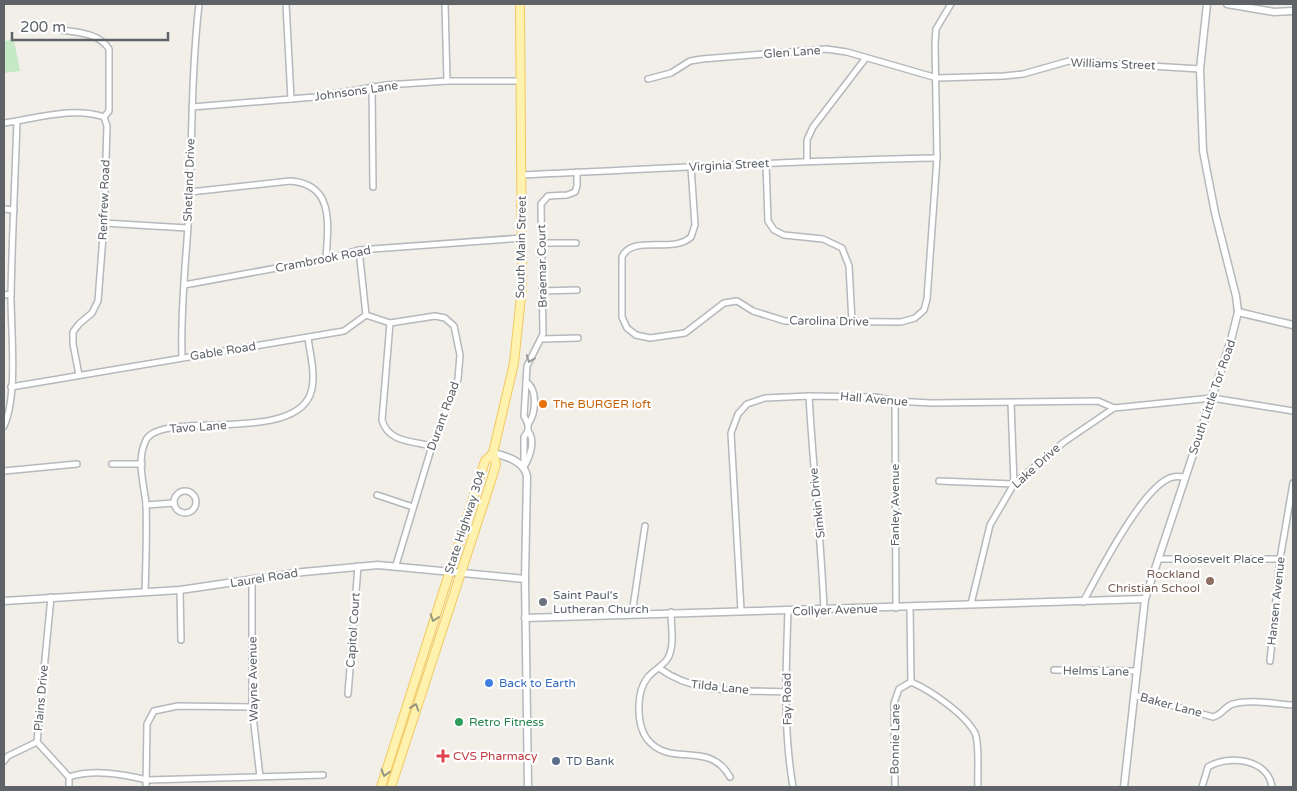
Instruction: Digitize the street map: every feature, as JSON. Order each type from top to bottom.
[{"type":"main road","name":"South Main Street","points":[[493,453],[506,405],[515,354],[521,297],[523,238],[520,4]]},
{"type":"main road","name":"State Highway 304","points":[[381,787],[485,461],[493,453],[496,464],[390,787]]},
{"type":"street","name":"Shetland Drive","points":[[182,357],[181,323],[190,192],[194,54],[199,4]]},
{"type":"street","points":[[286,4],[291,99]]},
{"type":"street","points":[[446,4],[447,81]]},
{"type":"street","name":"Carolina Drive","points":[[691,167],[695,224],[691,237],[679,244],[634,246],[627,250],[622,257],[622,317],[627,328],[636,335],[650,338],[685,333],[724,303],[737,300],[753,311],[785,321],[901,322],[915,318],[924,310],[929,280],[937,158],[936,29],[951,4]]},
{"type":"street","name":"South Little Tor Road","points":[[1124,787],[1145,599],[1212,398],[1238,312],[1203,151],[1200,69],[1207,4]]},
{"type":"street","points":[[1226,4],[1274,12],[1293,11]]},
{"type":"street","name":"Renfrew Road","points":[[62,30],[97,37],[104,41],[109,49],[109,111],[104,117],[107,126],[104,223],[98,301],[92,313],[79,324],[74,332],[73,344],[79,375]]},
{"type":"street","name":"Glen Lane","points":[[648,79],[671,73],[690,61],[826,49],[846,52],[936,78]]},
{"type":"street","points":[[807,160],[807,140],[813,126],[865,59]]},
{"type":"street","name":"Williams Street","points":[[936,78],[1023,74],[1069,61],[1200,69]]},
{"type":"street","name":"Johnsons Lane","points":[[192,107],[291,99],[372,86],[447,81],[520,81]]},
{"type":"street","points":[[372,86],[373,187]]},
{"type":"street","points":[[4,123],[73,113],[90,112],[104,117]]},
{"type":"street","points":[[4,426],[8,417],[11,387],[11,294],[17,121]]},
{"type":"street","name":"Virginia Street","points":[[522,175],[766,164],[807,160],[937,158]]},
{"type":"street","points":[[766,164],[768,221],[774,230],[784,235],[823,239],[842,248],[849,266],[852,322]]},
{"type":"street","name":"Braemar Court","points":[[542,339],[542,200],[548,196],[567,195],[575,192],[577,172]]},
{"type":"street","points":[[190,192],[290,181],[304,182],[315,188],[322,197],[328,224],[326,259]]},
{"type":"street","points":[[4,209],[14,210]]},
{"type":"street","points":[[104,223],[187,228]]},
{"type":"street","name":"Crambrook Road","points":[[184,285],[326,259],[359,250],[523,238]]},
{"type":"street","points":[[542,244],[576,243]]},
{"type":"street","points":[[359,250],[366,315],[390,324],[382,411],[385,430],[390,436],[432,446]]},
{"type":"street","points":[[542,291],[577,290]]},
{"type":"street","points":[[4,295],[11,294]]},
{"type":"street","points":[[1238,312],[1293,325]]},
{"type":"street","name":"Gable Road","points":[[11,387],[344,331],[366,315]]},
{"type":"street","name":"Durant Road","points":[[390,324],[435,316],[446,318],[454,326],[460,355],[458,379],[432,446],[396,565]]},
{"type":"street","name":"Tavo Lane","points":[[145,592],[146,505],[142,464],[147,438],[155,431],[167,428],[221,426],[267,420],[290,414],[302,406],[310,394],[312,381],[308,338]]},
{"type":"street","points":[[524,468],[531,452],[531,435],[524,416],[529,359],[542,339],[578,338]]},
{"type":"street","points":[[526,382],[532,386],[533,390],[533,415],[528,424]]},
{"type":"street","name":"Hall Avenue","points":[[741,610],[732,433],[738,414],[747,404],[765,398],[810,396],[874,397],[895,402],[1011,403],[1055,400],[1098,401],[1114,408],[1212,398],[1293,411]]},
{"type":"street","name":"Simkin Drive","points":[[810,396],[824,610]]},
{"type":"street","name":"Fanley Avenue","points":[[895,402],[896,608]]},
{"type":"street","points":[[939,481],[1014,484],[1011,403]]},
{"type":"street","name":"Lake Drive","points":[[971,604],[990,525],[1014,484],[1064,442],[1114,408]]},
{"type":"street","points":[[493,453],[513,460],[524,468],[527,476],[525,618],[528,787]]},
{"type":"street","points":[[4,471],[77,464]]},
{"type":"street","points":[[112,464],[142,464]]},
{"type":"street","points":[[1083,602],[1133,514],[1163,482],[1173,477],[1185,477]]},
{"type":"street","name":"Hansen Avenue","points":[[1270,661],[1280,559],[1293,483]]},
{"type":"street","points":[[184,492],[191,494],[196,502],[193,509],[184,513],[178,510],[174,502],[176,496],[184,492]]},
{"type":"street","points":[[377,495],[413,506]]},
{"type":"street","points":[[146,505],[174,502]]},
{"type":"street","points":[[632,614],[645,526]]},
{"type":"street","name":"Roosevelt Place","points":[[1159,559],[1280,559]]},
{"type":"street","name":"Laurel Road","points":[[4,601],[180,590],[358,566],[396,565],[525,579]]},
{"type":"street","name":"Capitol Court","points":[[348,694],[358,566]]},
{"type":"street","name":"Wayne Avenue","points":[[252,581],[252,707],[260,778]]},
{"type":"street","points":[[180,590],[182,640]]},
{"type":"street","name":"Plains Drive","points":[[51,597],[37,742],[69,778]]},
{"type":"street","name":"Collyer Avenue","points":[[525,618],[671,612],[788,611],[1145,599]]},
{"type":"street","points":[[910,607],[911,682],[927,689],[964,720],[975,734],[978,787]]},
{"type":"street","name":"Fay Road","points":[[788,611],[786,692],[789,763],[793,787]]},
{"type":"street","points":[[671,612],[672,645],[668,658],[648,676],[642,688],[639,704],[640,721],[646,738],[658,749],[709,758],[719,762],[730,777]]},
{"type":"street","name":"Tilda Lane","points":[[659,668],[672,678],[701,688],[786,692]]},
{"type":"street","name":"Helms Lane","points":[[1054,670],[1137,671]]},
{"type":"street","name":"Bonnie Lane","points":[[895,787],[894,703],[900,690],[911,682]]},
{"type":"street","name":"Baker Lane","points":[[1134,695],[1214,716],[1218,716],[1228,706],[1238,703],[1293,705]]},
{"type":"street","points":[[146,787],[147,724],[154,710],[178,706],[252,707]]},
{"type":"street","points":[[4,761],[8,756],[37,742]]},
{"type":"street","points":[[1202,787],[1208,767],[1222,760],[1255,764],[1269,776],[1272,787]]},
{"type":"street","points":[[69,787],[69,778],[82,773],[127,776],[147,780],[323,775]]},
{"type":"green space","points":[[14,40],[20,71],[4,73],[4,41]]},
{"type":"place","name":"The BURGER loft","points":[[543,404]]},
{"type":"place","name":"Rockland Christian School","points":[[1210,581]]},
{"type":"place","name":"Saint Paul's Lutheran Church","points":[[543,602]]},
{"type":"place","name":"Back to Earth","points":[[489,683]]},
{"type":"place","name":"Retro Fitness","points":[[459,722]]},
{"type":"place","name":"CVS Pharmacy","points":[[443,756]]},
{"type":"place","name":"TD Bank","points":[[556,761]]}]
